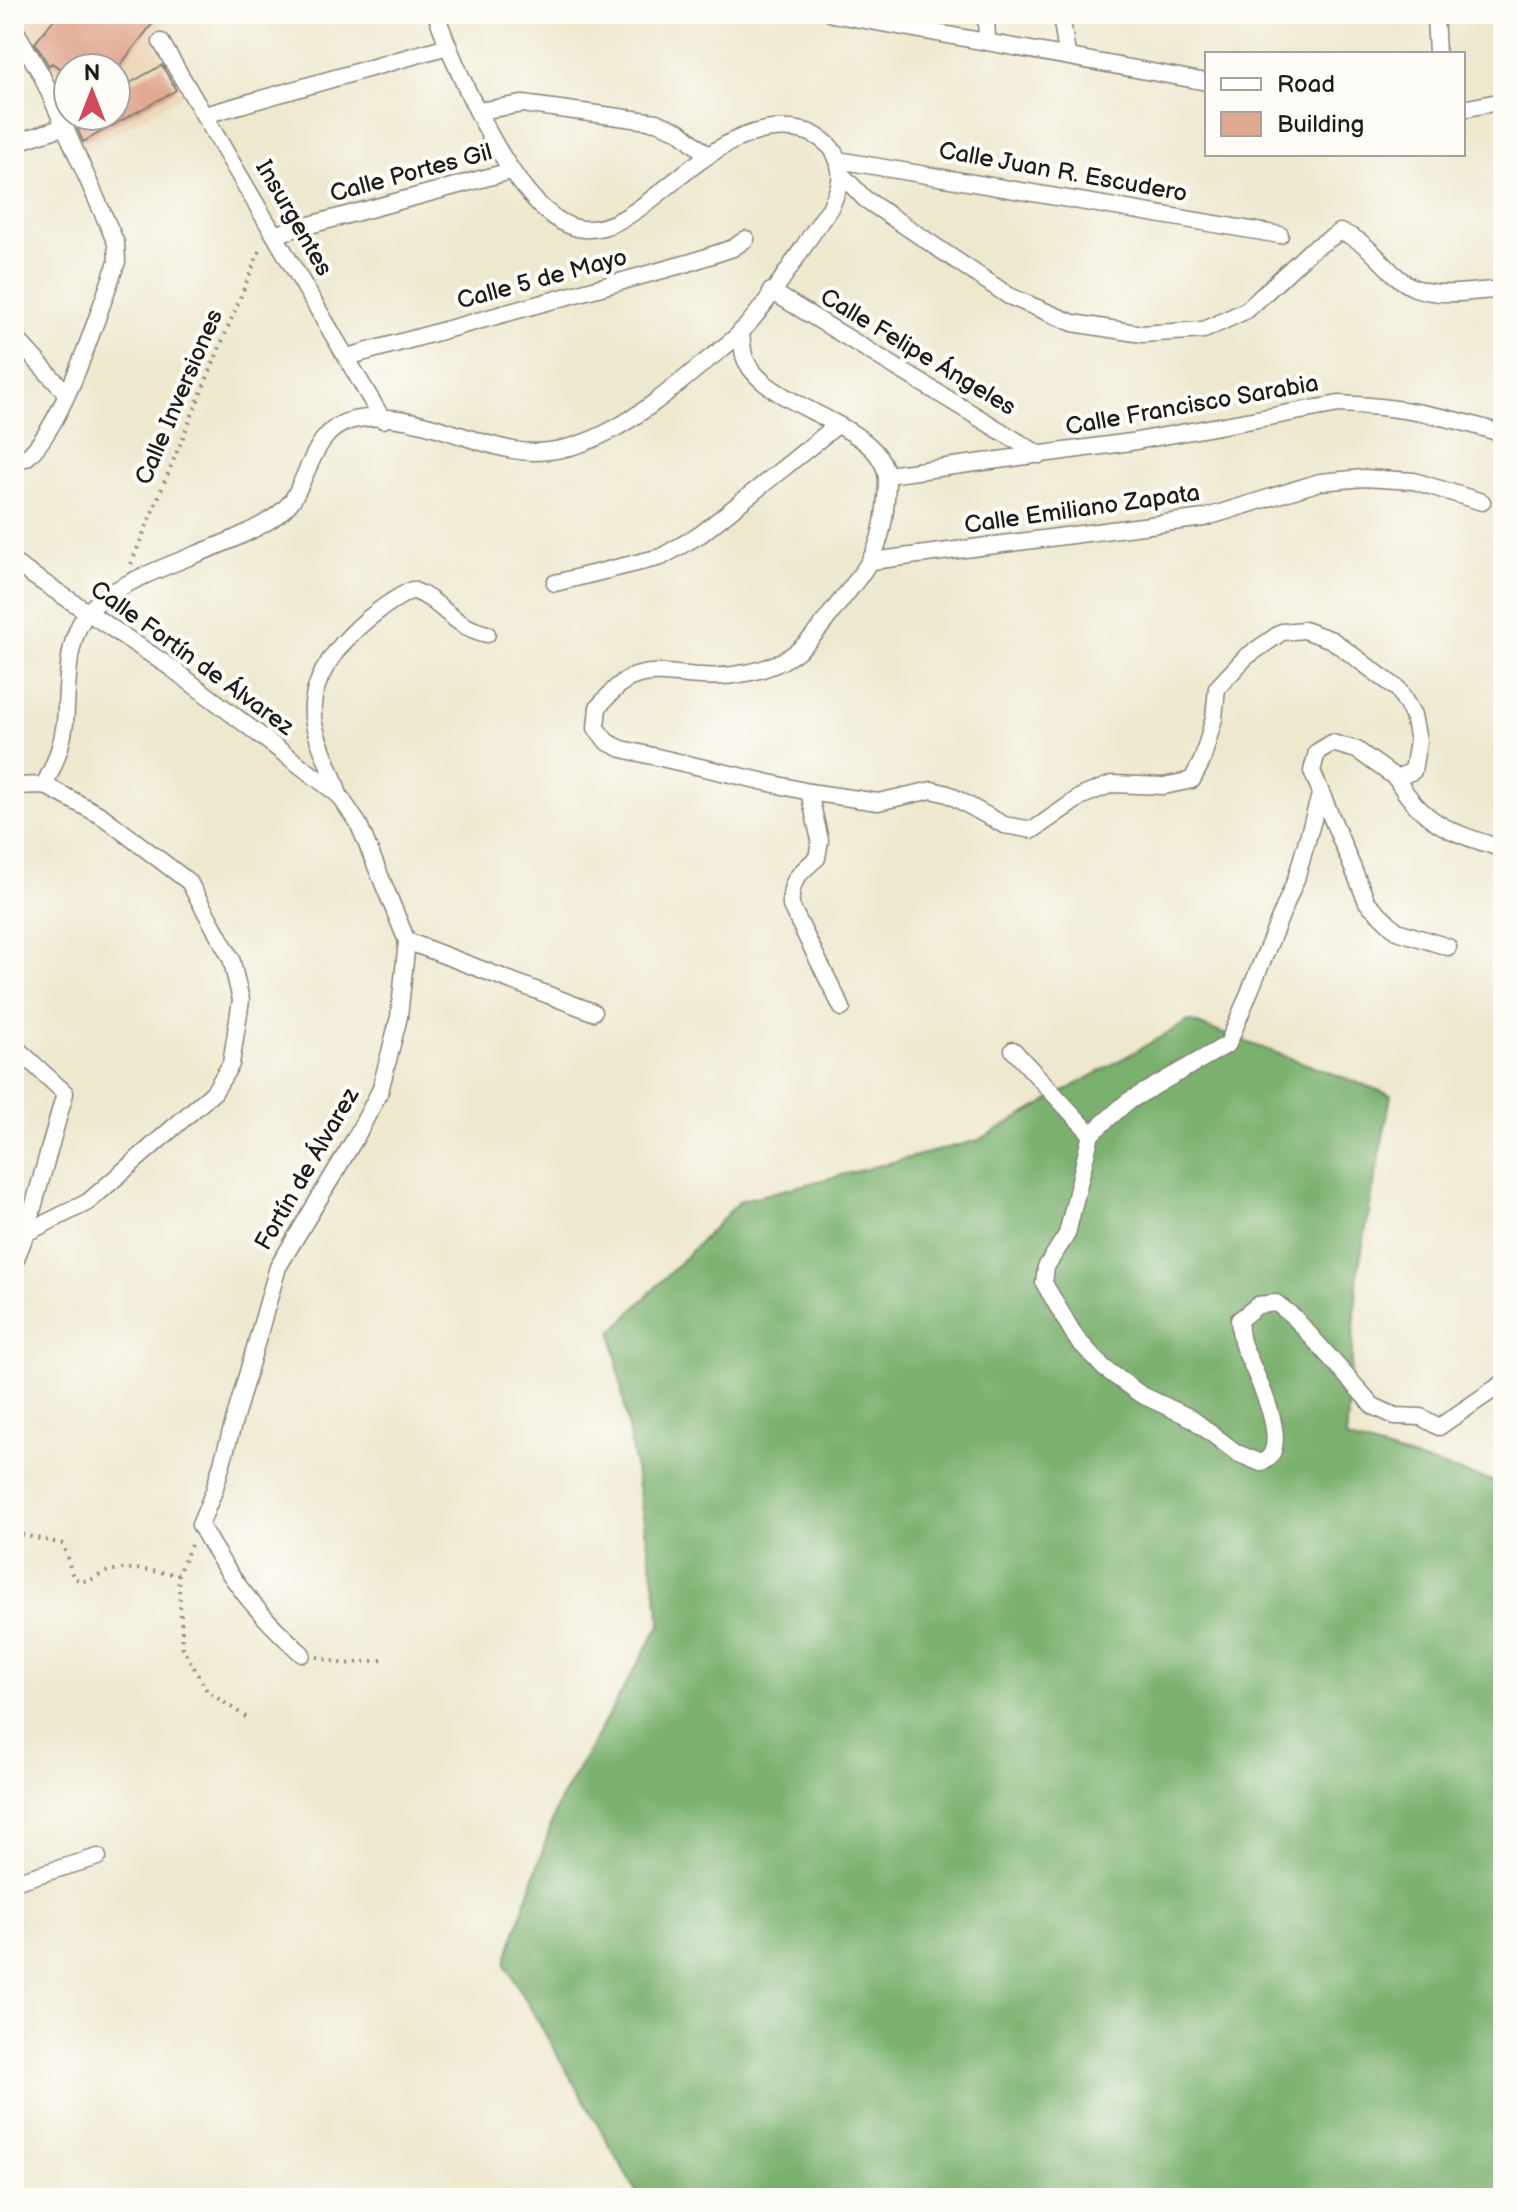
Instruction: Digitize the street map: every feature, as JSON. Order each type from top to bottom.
[{"type":"street","points":[[436,14],[478,111],[511,171],[555,218],[577,228],[600,228],[619,222],[706,154],[759,131],[788,128],[814,134],[835,152],[840,168],[865,199],[1009,296],[1073,323],[1142,334],[1204,330],[1247,310],[1310,251],[1340,232],[1357,237],[1413,287],[1446,293],[1503,289]]},
{"type":"street","points":[[832,14],[1205,82]]},
{"type":"street","points":[[986,14],[987,41]]},
{"type":"street","points":[[1061,14],[1067,55]]},
{"type":"street","points":[[1435,14],[1437,52]]},
{"type":"street","points":[[14,28],[52,100]]},
{"type":"street","name":"Insurgentes","points":[[161,42],[383,420]]},
{"type":"street","points":[[205,115],[448,46]]},
{"type":"street","points":[[1465,109],[1503,101]]},
{"type":"street","points":[[478,111],[523,104],[656,122],[679,131],[706,154]]},
{"type":"street","points":[[14,143],[52,131]]},
{"type":"street","points":[[14,456],[26,458],[37,449],[66,393],[117,262],[116,243],[69,132]]},
{"type":"street","points":[[44,785],[57,761],[65,724],[68,662],[88,612],[130,583],[219,546],[272,519],[292,500],[313,455],[328,433],[352,420],[424,424],[515,451],[553,449],[600,436],[640,415],[741,331],[830,208],[840,168]]},
{"type":"street","name":"Calle Juan R. Escudero","points":[[840,168],[1280,235]]},
{"type":"street","name":"Calle Portes Gil","points":[[276,234],[511,171]]},
{"type":"street","name":"Calle 5 de Mayo","points":[[347,357],[688,263],[733,248],[746,239]]},
{"type":"street","name":"Calle Felipe Ángeles","points":[[771,291],[1040,455]]},
{"type":"street","points":[[741,331],[744,358],[755,375],[769,388],[861,438],[878,453],[887,475],[885,527],[872,561],[810,639],[790,656],[769,667],[740,674],[705,677],[653,671],[628,679],[598,707],[596,728],[607,742],[622,749],[809,792],[878,802],[932,790],[948,794],[1004,825],[1033,830],[1082,796],[1112,784],[1164,786],[1192,780],[1206,747],[1217,688],[1246,657],[1282,632],[1304,630],[1332,640],[1398,689],[1413,715],[1418,741],[1413,771],[1396,778]]},
{"type":"street","points":[[14,336],[66,393]]},
{"type":"street","name":"Calle Francisco Sarabia","points":[[887,475],[1040,455],[1339,404],[1367,405],[1503,434]]},
{"type":"street","points":[[555,583],[661,557],[701,534],[836,426]]},
{"type":"street","name":"Calle Emiliano Zapata","points":[[872,561],[1204,518],[1320,482],[1364,478],[1414,481],[1482,502]]},
{"type":"street","name":"Calle Fortín de Álvarez","points":[[14,563],[170,667],[339,795]]},
{"type":"street","points":[[339,795],[314,723],[315,691],[334,656],[375,613],[412,590],[423,594],[460,625],[487,634]]},
{"type":"street","points":[[1448,947],[1397,931],[1367,902],[1312,771],[1317,752],[1332,743],[1357,750],[1396,778],[1411,805],[1441,827],[1503,849]]},
{"type":"street","points":[[14,786],[44,785],[102,816],[189,882],[231,958],[241,1000],[231,1064],[214,1092],[88,1202],[26,1233]]},
{"type":"street","points":[[809,792],[820,840],[817,858],[797,875],[789,888],[791,906],[842,1008]]},
{"type":"street","name":"Fortín de Álvarez","points":[[200,1525],[214,1491],[278,1267],[380,1091],[399,1017],[407,941],[359,825],[339,795]]},
{"type":"street","points":[[1320,795],[1296,879],[1228,1044],[1127,1102],[1091,1134],[1067,1234],[1046,1267],[1044,1283],[1076,1338],[1104,1368],[1140,1394],[1191,1418],[1237,1453],[1261,1463],[1268,1461],[1276,1437],[1241,1341],[1239,1320],[1258,1305],[1276,1303],[1294,1317],[1373,1406],[1395,1416],[1421,1417],[1439,1427],[1503,1383]]},
{"type":"street","points":[[407,941],[593,1012]]},
{"type":"street","points":[[14,1046],[65,1093],[26,1233],[14,1264]]},
{"type":"street","points":[[1013,1050],[1091,1134]]},
{"type":"street","points":[[200,1525],[228,1575],[251,1605],[302,1654]]},
{"type":"street","points":[[14,1882],[98,1857]]},
{"type":"path","name":"Calle Inversiones","points":[[130,583],[131,561],[264,240],[276,234]]},
{"type":"path","points":[[200,1525],[178,1574],[183,1648],[207,1691],[246,1717]]},
{"type":"path","points":[[14,1533],[63,1544],[73,1577],[80,1581],[94,1581],[104,1572],[117,1569],[178,1574]]},
{"type":"path","points":[[302,1654],[345,1664],[382,1660]]},
{"type":"shaded area","points":[[14,14],[164,14],[154,43],[184,95],[132,124],[132,52],[52,52],[52,89]]},
{"type":"shaded area","points":[[73,132],[117,132],[83,151]]},
{"type":"green space","points":[[1189,1021],[1391,1095],[1358,1271],[1346,1439],[1503,1484],[1503,2198],[640,2198],[505,1964],[558,1804],[661,1623],[612,1332],[740,1201],[979,1140]]},
{"type":"building","points":[[58,14],[160,14],[130,52],[52,52],[49,66],[35,43]]},
{"type":"building","points":[[162,65],[176,90],[132,115],[132,82]]},
{"type":"building","points":[[79,132],[101,132],[83,142]]}]
